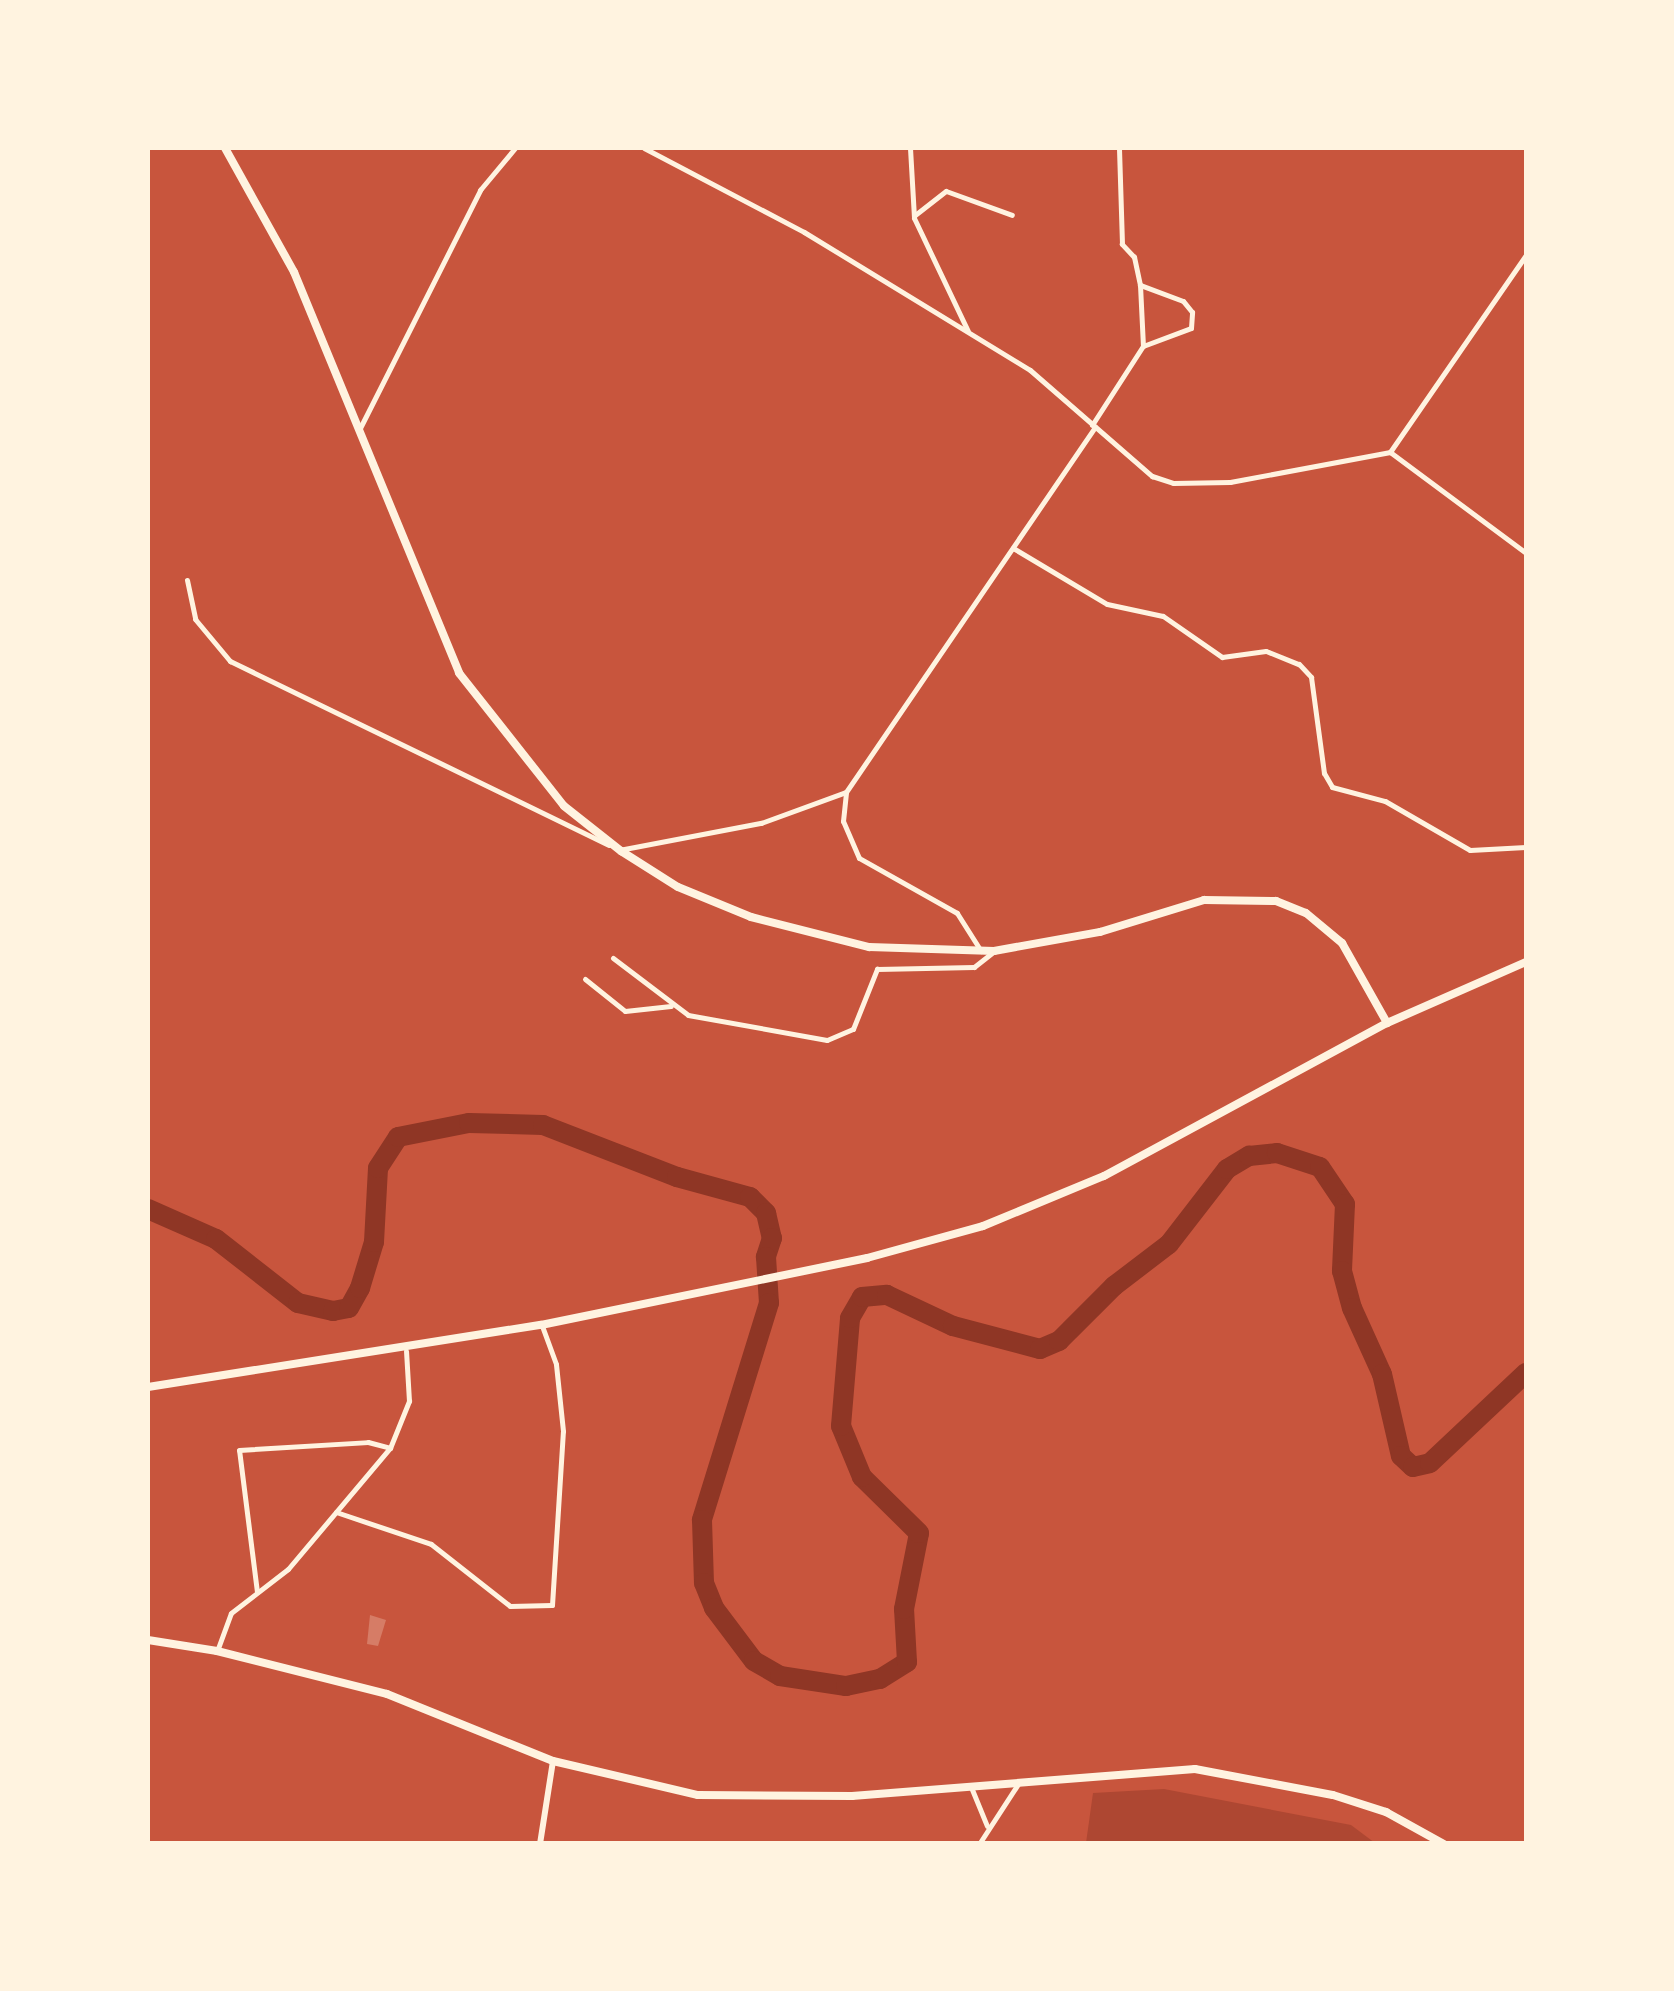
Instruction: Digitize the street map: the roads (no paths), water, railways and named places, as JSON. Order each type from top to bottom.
[{"type":"main road","points":[[224,148],[294,272],[459,674],[564,806],[620,850],[678,887],[810,936],[887,948],[994,950],[1100,932],[1204,900],[1276,902],[1306,913],[1342,943],[1387,1023]]},
{"type":"main road","points":[[148,1387],[406,1350],[810,1270],[933,1241],[1030,1209],[1104,1176],[1387,1023],[1526,962]]},
{"type":"main road","points":[[148,1642],[217,1650],[387,1694],[553,1761],[644,1786],[762,1800],[1171,1769],[1261,1776],[1386,1812],[1430,1840],[1444,1844]]},
{"type":"street","points":[[358,431],[480,190],[515,148]]},
{"type":"street","points":[[644,148],[804,232],[1030,370],[1152,476],[1173,483],[1230,482],[1390,452],[1526,255]]},
{"type":"street","points":[[910,148],[914,218],[969,333]]},
{"type":"street","points":[[981,951],[956,913],[859,858],[843,820],[846,792],[1144,346],[1140,284],[1134,258],[1122,244],[1119,148]]},
{"type":"street","points":[[914,218],[946,192],[1012,215]]},
{"type":"street","points":[[1140,284],[1166,290],[1192,312],[1191,328],[1144,346]]},
{"type":"street","points":[[1390,452],[1526,554]]},
{"type":"street","points":[[1012,547],[1107,604],[1163,616],[1222,657],[1266,651],[1299,664],[1310,677],[1332,788],[1385,801],[1470,850],[1526,847]]},
{"type":"street","points":[[187,580],[196,619],[230,661],[620,850],[761,824],[846,792]]},
{"type":"street","points":[[614,958],[671,1006],[700,1020],[840,1039],[854,1029],[876,969],[974,967],[994,950]]},
{"type":"street","points":[[585,979],[624,1011],[671,1006]]},
{"type":"street","points":[[336,1512],[431,1544],[510,1606],[552,1605],[563,1431],[556,1364],[541,1324]]},
{"type":"street","points":[[217,1650],[231,1613],[288,1568],[390,1448],[409,1401],[406,1350]]},
{"type":"street","points":[[257,1593],[239,1450],[368,1442],[390,1448]]},
{"type":"street","points":[[540,1844],[553,1761]]},
{"type":"street","points":[[980,1844],[1020,1781]]},
{"type":"street","points":[[970,1785],[988,1826]]},
{"type":"waterway","points":[[148,1209],[216,1239],[298,1303],[333,1311],[349,1308],[360,1288],[374,1242],[378,1168],[398,1137],[469,1123],[543,1125],[677,1177],[750,1197],[766,1213],[772,1238],[766,1257],[769,1303],[702,1520],[704,1583],[714,1608],[754,1661],[780,1676],[846,1686],[880,1679],[907,1662],[904,1609],[919,1533],[862,1477],[841,1426],[850,1318],[862,1297],[887,1295],[953,1326],[1040,1349],[1059,1341],[1114,1286],[1169,1244],[1227,1169],[1249,1156],[1277,1153],[1320,1167],[1345,1204],[1342,1271],[1352,1308],[1382,1374],[1401,1456],[1413,1467],[1430,1463],[1526,1373]]}]
